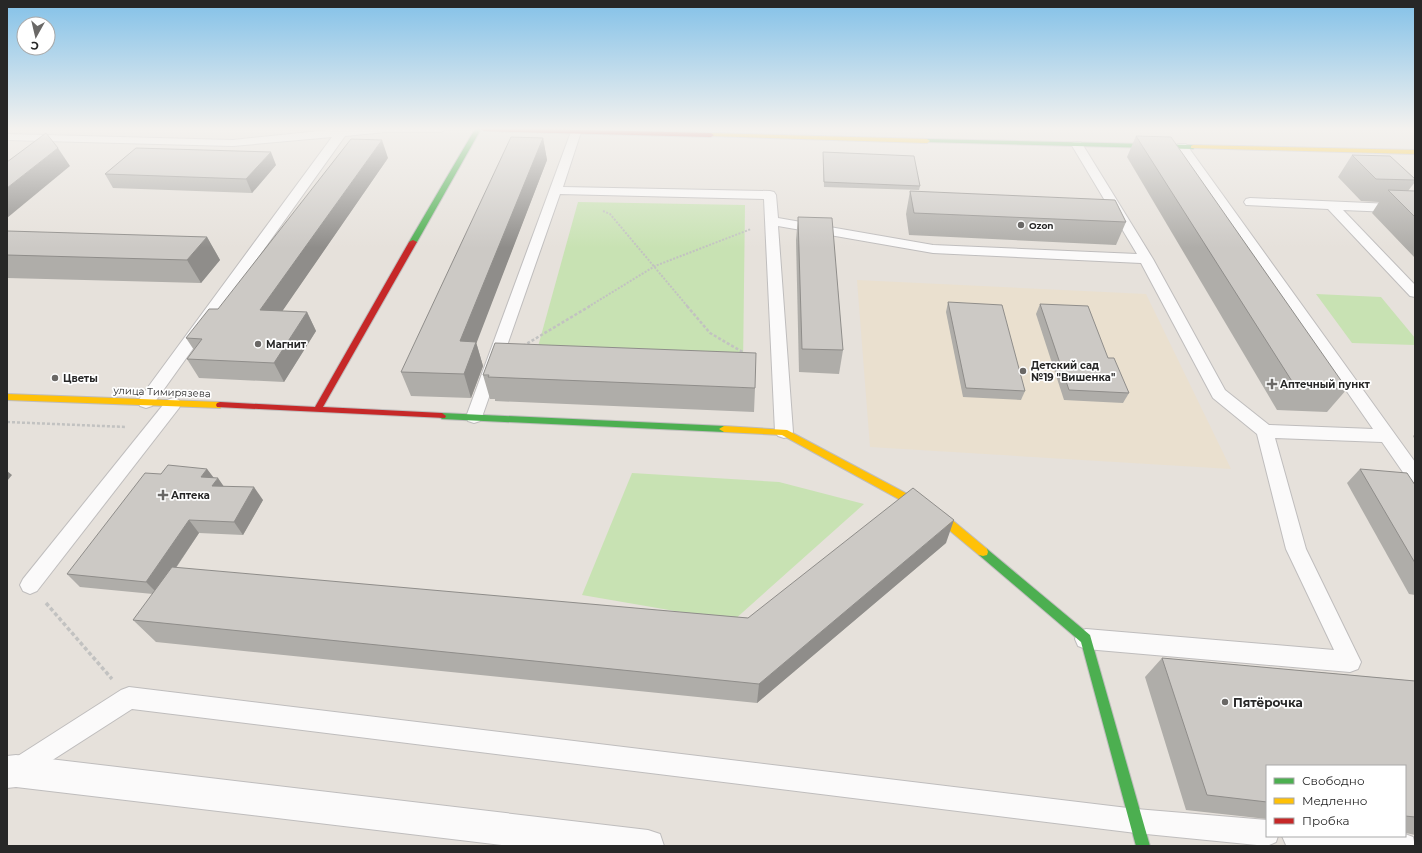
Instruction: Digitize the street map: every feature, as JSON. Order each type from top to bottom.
[{"type":"street","points":[[317,410],[455,169]]},
{"type":"street","name":"улица Тимирязева","points":[[7,397],[146,402],[784,432]]},
{"type":"street","points":[[784,432],[941,517],[1086,638],[1143,846]]},
{"type":"street","points":[[11,771],[648,846]]},
{"type":"lane","points":[[146,402],[315,169]]},
{"type":"lane","points":[[474,417],[563,169]]},
{"type":"lane","points":[[1092,169],[1146,259],[1219,394],[1266,431],[1387,436]]},
{"type":"lane","points":[[1198,169],[1415,476]]},
{"type":"lane","points":[[555,190],[770,195],[784,432]]},
{"type":"lane","points":[[1250,202],[1333,207],[1415,209]]},
{"type":"lane","points":[[1333,207],[1415,293]]},
{"type":"lane","points":[[772,221],[933,249],[1146,259]]},
{"type":"lane","points":[[30,585],[173,404]]},
{"type":"lane","points":[[1086,638],[1350,662],[1296,549],[1266,431]]},
{"type":"lane","points":[[11,771],[130,698],[1136,821],[1266,833]]},
{"type":"lane","points":[[1306,837],[1404,846]]},
{"type":"path","points":[[596,208],[610,214],[710,333],[781,375]]},
{"type":"path","points":[[493,364],[654,266],[772,221]]},
{"type":"path","points":[[7,422],[154,427]]},
{"type":"path","points":[[30,585],[130,698]]},
{"type":"shaded area","name":"Детский сад №19 \"Вишенка\"","points":[[857,280],[1146,294],[1231,469],[870,447]]},
{"type":"green space","points":[[578,202],[745,205],[743,366],[534,361]]},
{"type":"green space","points":[[1316,294],[1381,297],[1415,338],[1415,345],[1352,343]]},
{"type":"green space","points":[[632,473],[779,482],[864,504],[733,621],[582,595]]},
{"type":"building","points":[[7,169],[31,169],[7,188]]},
{"type":"building","points":[[111,169],[255,169],[246,179],[105,174]]},
{"type":"building","points":[[328,169],[361,169],[260,310],[307,312],[274,363],[187,359],[202,339],[186,338],[209,309],[218,309]]},
{"type":"building","points":[[496,169],[530,169],[460,341],[476,342],[464,374],[401,372]]},
{"type":"building","points":[[824,169],[917,169],[920,186],[824,182]]},
{"type":"building","points":[[1157,169],[1193,169],[1347,389],[1295,386]]},
{"type":"building","points":[[1366,169],[1404,169],[1415,180],[1376,179]]},
{"type":"building","points":[[1388,190],[1415,191],[1415,217]]},
{"type":"building","points":[[910,191],[1115,200],[1126,222],[914,213]]},
{"type":"building","points":[[798,217],[832,218],[843,350],[802,349]]},
{"type":"building","points":[[8,231],[207,237],[187,260],[7,255]]},
{"type":"building","points":[[948,302],[1002,305],[1025,391],[966,388]]},
{"type":"building","points":[[1040,304],[1088,306],[1108,358],[1114,358],[1129,393],[1069,390]]},
{"type":"building","points":[[495,343],[756,353],[755,388],[488,377],[489,375],[483,375]]},
{"type":"building","points":[[168,465],[207,469],[201,477],[218,478],[212,486],[254,487],[234,522],[189,520],[146,582],[67,574],[145,473],[161,474]]},
{"type":"building","points":[[1360,469],[1407,473],[1415,485],[1415,563]]},
{"type":"building","points":[[913,488],[954,520],[759,684],[133,620],[172,567],[748,618]]},
{"type":"building","points":[[1162,658],[1415,681],[1415,817],[1406,816],[1406,765],[1266,765],[1266,802],[1207,795]]},
{"type":"traffic: fast","points":[[413,242],[455,169]]},
{"type":"traffic: fast","points":[[442,416],[724,429]]},
{"type":"traffic: fast","points":[[983,552],[1086,639],[1143,846]]},
{"type":"traffic: slow","points":[[7,397],[220,405]]},
{"type":"traffic: slow","points":[[724,429],[784,432],[941,517],[983,552]]},
{"type":"traffic: jam","points":[[317,410],[413,242]]},
{"type":"traffic: jam","points":[[220,405],[442,416]]},
{"type":"place","name":"Ozon","points":[[1021,225]]},
{"type":"place","name":"Магнит","points":[[258,344]]},
{"type":"place","name":"Детский сад №19 \"Вишенка\"","points":[[1023,371]]},
{"type":"place","name":"Цветы","points":[[55,378]]},
{"type":"place","name":"Аптечный пункт","points":[[1272,384]]},
{"type":"place","name":"Аптека","points":[[163,495]]},
{"type":"place","name":"Пятёрочка","points":[[1225,702]]}]
